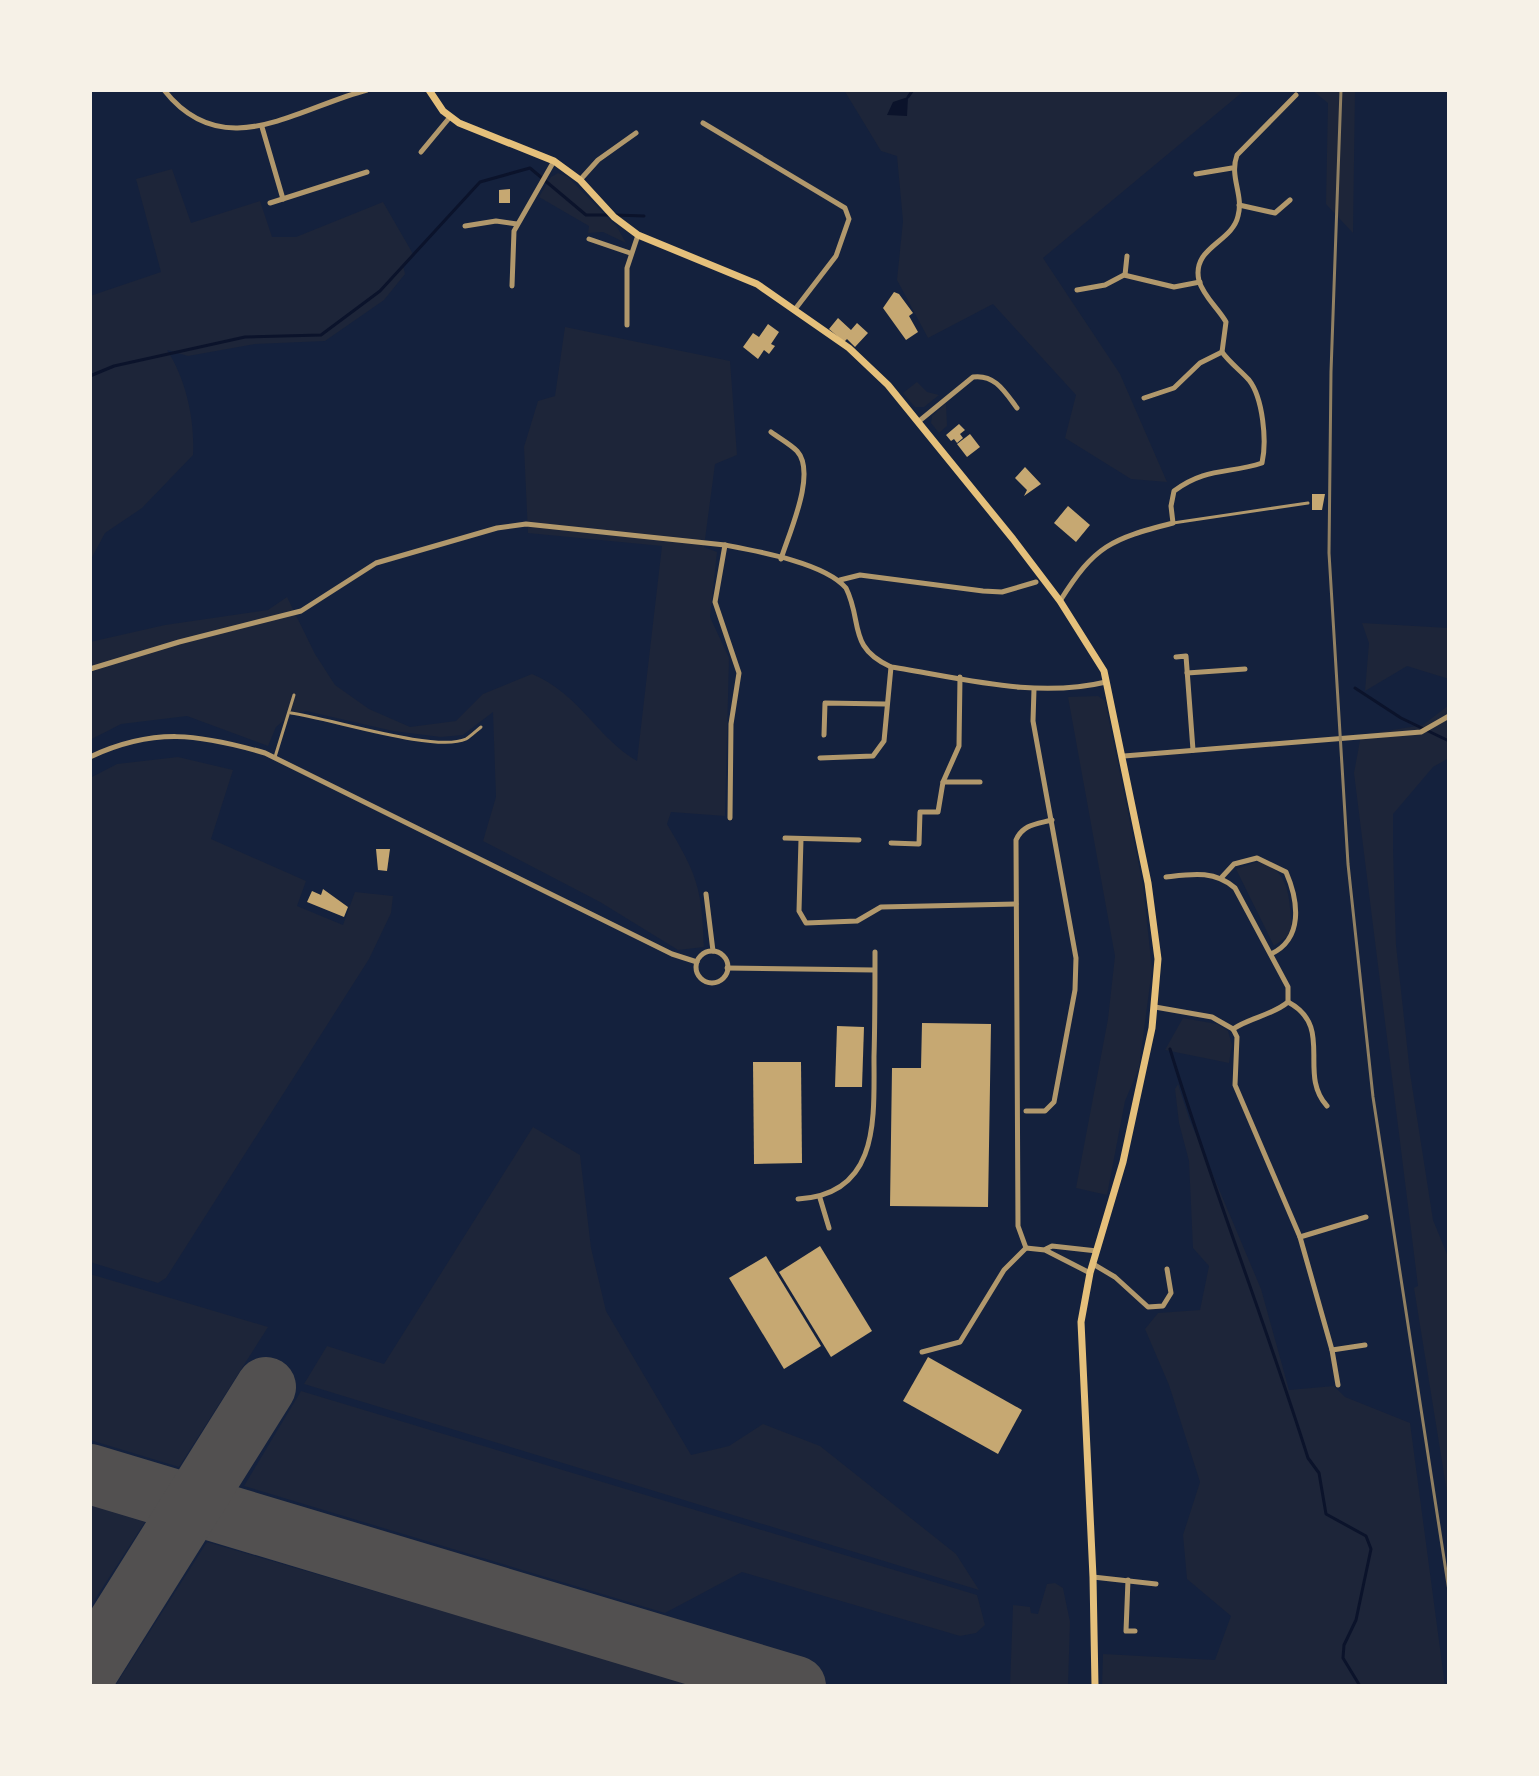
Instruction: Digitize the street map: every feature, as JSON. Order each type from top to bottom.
[{"type":"main road","points":[[429,90],[450,117],[470,129],[554,161],[580,180],[614,217],[638,235],[734,272],[796,308],[856,354],[888,385],[1060,601],[1096,655],[1106,682],[1124,756],[1154,915],[1158,959],[1155,1007],[1125,1153],[1090,1273],[1080,1338],[1093,1577],[1095,1686]]},
{"type":"street","points":[[164,90],[177,107],[207,125],[238,129],[261,127],[367,90]]},
{"type":"street","points":[[1222,352],[1226,322],[1200,282],[1198,268],[1203,254],[1230,231],[1238,217],[1239,205],[1232,168],[1248,142],[1262,133],[1296,95]]},
{"type":"street","points":[[421,152],[450,117]]},
{"type":"street","points":[[703,123],[845,208],[849,219],[836,256],[796,308]]},
{"type":"street","points":[[261,127],[283,199]]},
{"type":"street","points":[[580,180],[598,160],[636,133]]},
{"type":"street","points":[[512,286],[517,224],[554,161]]},
{"type":"street","points":[[1196,174],[1232,168]]},
{"type":"street","points":[[270,203],[367,172]]},
{"type":"street","points":[[1239,205],[1275,213],[1290,200]]},
{"type":"street","points":[[465,226],[496,221],[517,224]]},
{"type":"street","points":[[627,325],[630,253],[638,235]]},
{"type":"street","points":[[589,239],[630,253]]},
{"type":"street","points":[[1125,275],[1127,256]]},
{"type":"street","points":[[1077,290],[1105,285],[1125,275],[1174,287],[1200,282]]},
{"type":"street","points":[[1144,398],[1174,388],[1200,363],[1222,352]]},
{"type":"street","points":[[1060,601],[1085,564],[1111,541],[1173,523],[1171,506],[1174,491],[1187,481],[1221,469],[1262,463],[1265,449],[1256,395],[1250,382],[1222,352]]},
{"type":"street","points":[[917,423],[973,377],[985,375],[997,382],[1017,408]]},
{"type":"street","points":[[771,432],[797,450],[805,466],[804,483],[781,559]]},
{"type":"street","points":[[90,669],[179,642],[301,611],[376,563],[497,528],[554,526],[725,545],[781,559],[840,580],[860,575],[993,592],[1036,582]]},
{"type":"street","points":[[725,545],[715,602],[739,673],[738,698],[731,724],[730,818]]},
{"type":"street","points":[[840,580],[851,596],[856,634],[875,659],[891,667],[1034,689],[1064,690],[1106,682]]},
{"type":"street","points":[[1176,657],[1186,656],[1193,750]]},
{"type":"street","points":[[820,758],[873,756],[884,741],[885,704],[891,667]]},
{"type":"street","points":[[1187,673],[1245,669]]},
{"type":"street","points":[[891,843],[919,844],[920,812],[938,812],[943,782],[959,746],[960,677]]},
{"type":"street","points":[[1026,1111],[1045,1111],[1054,1102],[1075,990],[1073,934],[1033,721],[1034,689]]},
{"type":"street","points":[[824,735],[825,703],[885,704]]},
{"type":"street","points":[[1124,756],[1421,732],[1449,716]]},
{"type":"street","points":[[90,757],[124,741],[174,735],[218,739],[275,757],[672,954],[697,962]]},
{"type":"street","points":[[943,782],[980,782]]},
{"type":"street","points":[[1026,1248],[1018,1226],[1016,840],[1020,831],[1052,820]]},
{"type":"street","points":[[785,838],[859,840]]},
{"type":"street","points":[[801,839],[799,911],[806,923],[857,921],[881,907],[1016,904]]},
{"type":"street","points":[[1222,877],[1234,864],[1257,858],[1286,872],[1292,885],[1295,933],[1287,946],[1271,954]]},
{"type":"street","points":[[1166,877],[1196,873],[1222,877],[1235,888],[1288,987],[1288,1002]]},
{"type":"street","points":[[706,894],[713,951]]},
{"type":"street","points":[[713,951],[722,955],[727,968],[721,980],[707,982],[699,976],[697,962],[705,952],[713,951]]},
{"type":"street","points":[[798,1199],[820,1198],[850,1180],[866,1156],[871,1133],[875,952]]},
{"type":"street","points":[[727,968],[875,970]]},
{"type":"street","points":[[1233,1029],[1288,1002]]},
{"type":"street","points":[[1288,1002],[1304,1010],[1312,1025],[1315,1088],[1327,1106]]},
{"type":"street","points":[[1155,1007],[1212,1017],[1233,1029],[1237,1046],[1235,1085],[1300,1237],[1332,1350],[1338,1385]]},
{"type":"street","points":[[820,1198],[829,1228]]},
{"type":"street","points":[[1300,1237],[1366,1217]]},
{"type":"street","points":[[1045,1250],[1052,1246],[1097,1251]]},
{"type":"street","points":[[1026,1248],[1045,1250],[1090,1273]]},
{"type":"street","points":[[922,1352],[960,1342],[1004,1270],[1026,1248]]},
{"type":"street","points":[[1093,1264],[1115,1277],[1148,1307],[1163,1306],[1171,1293],[1167,1269]]},
{"type":"street","points":[[1332,1350],[1365,1345]]},
{"type":"street","points":[[1093,1577],[1156,1584]]},
{"type":"street","points":[[1128,1580],[1126,1631],[1135,1631]]},
{"type":"lane","points":[[1173,523],[1308,503]]},
{"type":"lane","points":[[275,757],[291,713],[294,695]]},
{"type":"lane","points":[[291,713],[404,737],[457,741],[468,738],[481,727]]},
{"type":"shaded area","points":[[844,90],[1245,90],[1043,258],[1120,374],[1167,482],[1131,479],[1065,438],[1076,395],[993,304],[928,338],[897,280],[903,221],[897,156],[881,151]]},
{"type":"shaded area","points":[[1312,90],[1355,90],[1353,233],[1326,204],[1328,103]]},
{"type":"shaded area","points":[[908,97],[907,116],[887,115],[893,102]]},
{"type":"shaded area","points":[[172,169],[191,223],[260,201],[272,237],[296,237],[383,202],[413,254],[403,265],[405,274],[384,300],[325,341],[255,344],[188,356],[167,350],[188,400],[193,455],[142,508],[105,533],[90,561],[90,376],[138,359],[90,374],[90,296],[161,272],[136,179]]},
{"type":"shaded area","points":[[558,173],[568,177],[617,227],[626,243],[603,232],[588,233],[589,226],[539,197],[551,177]]},
{"type":"shaded area","points":[[565,327],[730,361],[737,455],[715,464],[704,547],[717,552],[710,617],[729,658],[725,816],[671,812],[667,824],[696,882],[702,910],[704,947],[678,950],[600,902],[483,841],[496,797],[493,712],[463,735],[441,737],[393,731],[306,711],[289,716],[276,727],[268,746],[187,716],[121,724],[90,740],[90,642],[165,625],[268,610],[287,597],[315,654],[335,685],[369,709],[410,727],[456,721],[483,694],[532,674],[563,693],[610,740],[637,761],[662,546],[528,533],[524,447],[538,401],[555,396]]},
{"type":"shaded area","points":[[917,382],[927,392],[939,395],[924,407],[915,407],[903,393]]},
{"type":"shaded area","points":[[946,403],[947,426],[939,433],[931,423],[932,416]]},
{"type":"shaded area","points":[[1362,623],[1449,628],[1449,679],[1407,666],[1365,691],[1369,643]]},
{"type":"shaded area","points":[[1098,696],[1105,701],[1143,885],[1152,969],[1139,1068],[1125,1101],[1107,1195],[1076,1188],[1108,1019],[1115,956],[1068,697]]},
{"type":"shaded area","points":[[1449,705],[1449,758],[1433,767],[1393,814],[1393,849],[1396,945],[1410,1073],[1433,1220],[1449,1259],[1449,1505],[1414,1288],[1418,1286],[1354,773],[1361,735],[1423,725]]},
{"type":"shaded area","points":[[178,757],[233,770],[211,839],[306,881],[297,906],[343,925],[355,892],[393,896],[391,913],[369,959],[166,1278],[158,1283],[90,1262],[90,778],[117,764]]},
{"type":"shaded area","points":[[1257,862],[1277,872],[1287,889],[1292,933],[1274,946],[1236,869]]},
{"type":"shaded area","points":[[1183,1018],[1217,1024],[1228,1031],[1232,1045],[1229,1063],[1165,1050]]},
{"type":"shaded area","points":[[1178,1084],[1189,1118],[1261,1289],[1289,1390],[1334,1386],[1345,1397],[1410,1423],[1445,1686],[1102,1686],[1103,1654],[1215,1660],[1231,1616],[1187,1579],[1183,1535],[1200,1482],[1169,1385],[1145,1329],[1158,1313],[1200,1310],[1209,1266],[1193,1248],[1189,1161],[1179,1123],[1175,1089]]},
{"type":"shaded area","points":[[533,1127],[580,1155],[591,1248],[606,1311],[691,1455],[729,1446],[763,1424],[820,1446],[956,1554],[979,1590],[304,1384],[327,1346],[384,1364]]},
{"type":"shaded area","points":[[90,1274],[268,1327],[179,1467],[90,1440]]},
{"type":"shaded area","points":[[301,1391],[977,1595],[985,1625],[976,1633],[960,1636],[742,1572],[665,1613],[244,1486]]},
{"type":"shaded area","points":[[90,1505],[145,1522],[90,1607]]},
{"type":"shaded area","points":[[207,1542],[698,1686],[115,1686]]},
{"type":"shaded area","points":[[1055,1583],[1063,1588],[1070,1622],[1068,1686],[1010,1686],[1013,1605],[1030,1607],[1031,1613],[1038,1614],[1047,1584]]},
{"type":"building","points":[[510,189],[510,203],[499,203],[499,190]]},
{"type":"building","points":[[894,292],[913,313],[909,316],[918,332],[906,340],[883,308]]},
{"type":"building","points":[[838,318],[851,330],[857,323],[868,333],[855,347],[829,329]]},
{"type":"building","points":[[768,324],[779,332],[771,344],[775,346],[769,354],[764,350],[758,359],[743,347],[753,333],[759,337]]},
{"type":"building","points":[[959,424],[965,430],[960,434],[963,438],[957,443],[946,435]]},
{"type":"building","points":[[970,434],[980,447],[967,457],[957,444]]},
{"type":"building","points":[[1025,467],[1041,484],[1024,496],[1027,490],[1015,478]]},
{"type":"building","points":[[1312,494],[1325,494],[1322,510],[1312,510]]},
{"type":"building","points":[[1068,506],[1090,525],[1076,542],[1054,523]]},
{"type":"building","points":[[376,849],[390,849],[387,871],[378,870]]},
{"type":"building","points":[[323,889],[348,907],[344,917],[307,902],[312,891],[321,895]]},
{"type":"building","points":[[922,1023],[991,1024],[988,1207],[890,1206],[892,1068],[921,1068]]},
{"type":"building","points":[[837,1026],[864,1027],[862,1087],[835,1087]]},
{"type":"building","points":[[753,1062],[801,1062],[802,1163],[754,1164]]},
{"type":"building","points":[[820,1246],[872,1331],[831,1357],[779,1272]]},
{"type":"building","points":[[766,1256],[821,1346],[784,1369],[729,1278]]},
{"type":"building","points":[[928,1357],[1022,1410],[998,1454],[903,1401]]},
{"type":"waterway","points":[[908,97],[913,90]]},
{"type":"waterway","points":[[90,376],[114,366],[245,337],[321,335],[380,291],[480,182],[530,168],[586,215],[608,215]]},
{"type":"waterway","points":[[615,215],[644,216]]},
{"type":"waterway","points":[[1355,688],[1401,718],[1449,741]]},
{"type":"waterway","points":[[1170,1049],[1308,1458],[1319,1473],[1326,1514],[1366,1536],[1371,1549],[1356,1620],[1344,1645],[1343,1658],[1360,1686]]},
{"type":"runway","points":[[90,1668],[266,1387]]},
{"type":"runway","points":[[90,1474],[796,1686]]},
{"type":"railway","points":[[1341,90],[1331,372],[1329,553],[1348,864],[1373,1097],[1449,1591]]}]
